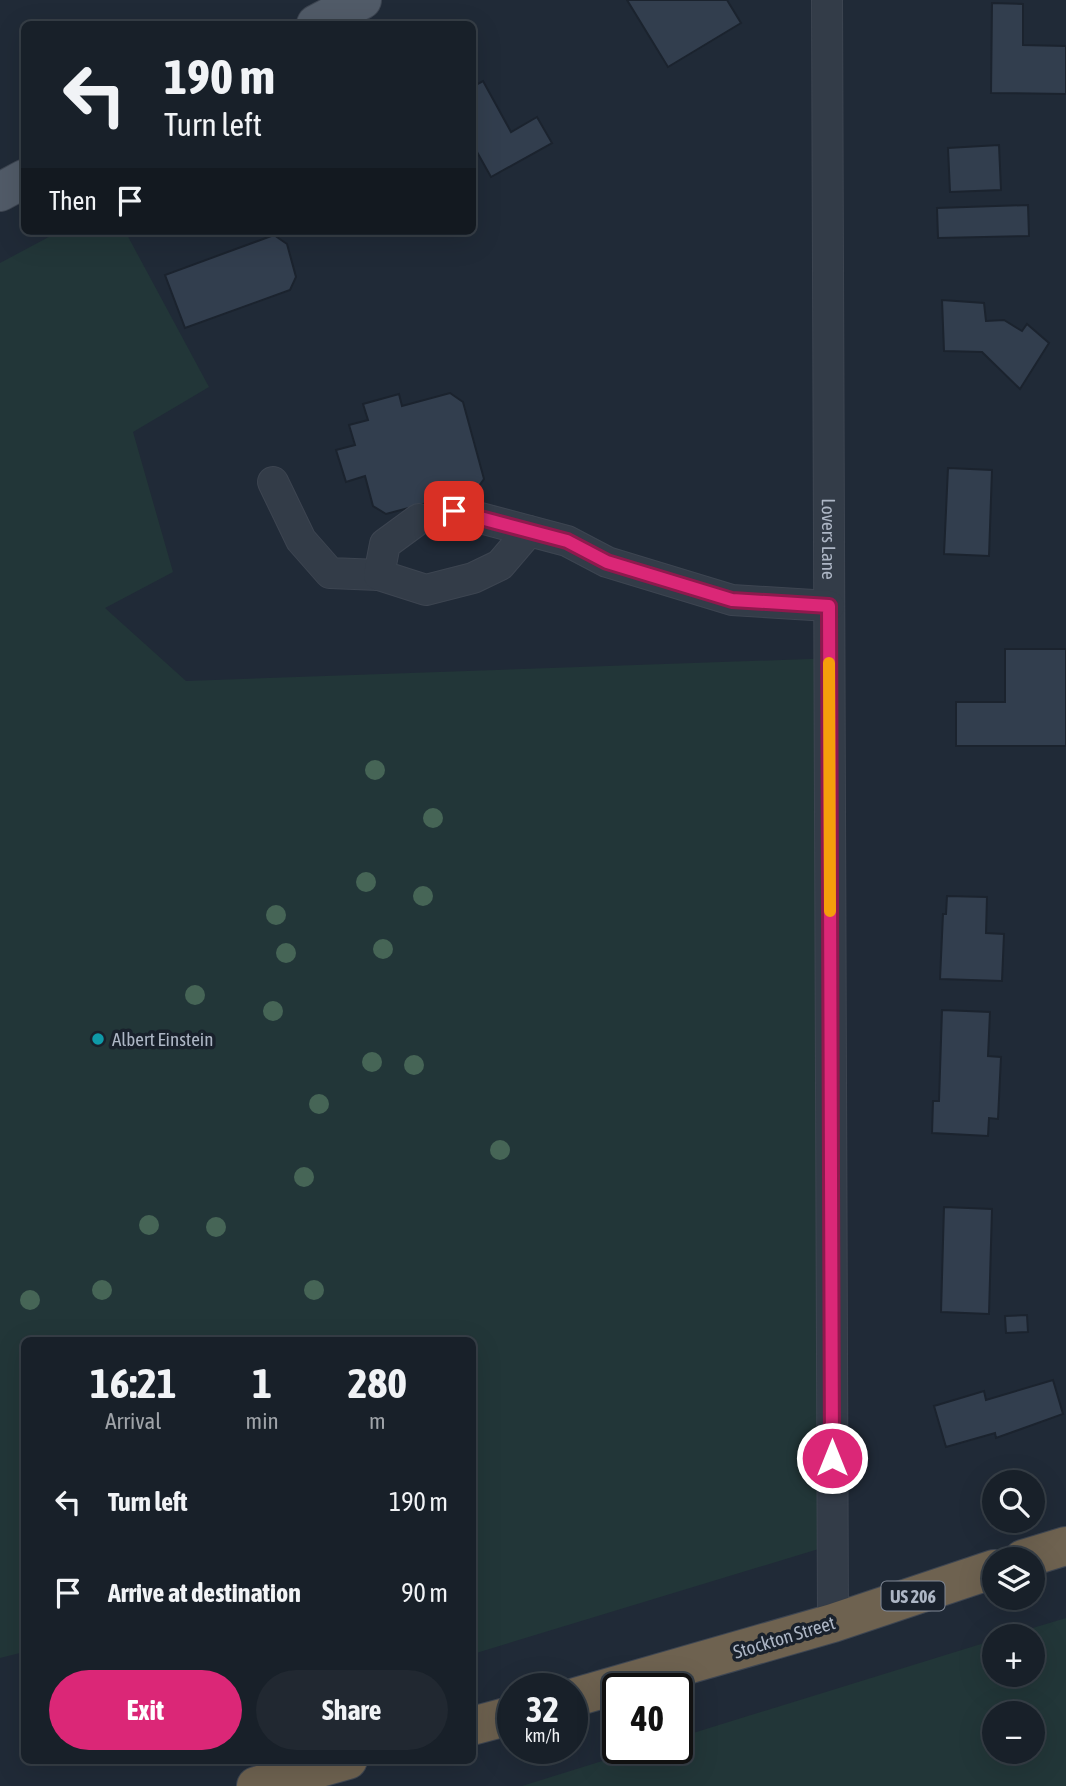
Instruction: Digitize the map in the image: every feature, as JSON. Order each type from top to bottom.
[{"type":"highway","points":[[1045,1552],[1066,1546]]},
{"type":"highway","name":"Stockton Street","points":[[588,1693],[833,1623],[982,1573]]},
{"type":"highway","points":[[476,1725],[497,1719]]},
{"type":"highway","points":[[256,1786],[334,1764]]},
{"type":"main road","points":[[322,21],[362,0]]},
{"type":"main road","points":[[0,192],[21,181]]},
{"type":"street","name":"Lovers Lane","points":[[827,0],[833,1623]]},
{"type":"street","points":[[273,482],[301,540],[330,573],[379,575],[426,590],[473,578],[500,565],[529,531]]},
{"type":"street","points":[[454,511],[567,541],[607,562],[732,600],[829,606]]},
{"type":"street","points":[[379,575],[385,544],[419,519]]},
{"type":"green space","points":[[52,235],[127,235],[209,387],[133,432],[173,572],[105,608],[186,681],[837,658],[835,1544],[476,1653],[476,1337],[21,1337],[21,1653],[0,1658],[0,263]]},
{"type":"green space","points":[[1066,1618],[1066,1786],[522,1786],[602,1761],[602,1764],[693,1764],[693,1733],[982,1644],[982,1687],[1045,1687],[1045,1624]]},
{"type":"building","points":[[627,0],[727,0],[741,23],[668,67]]},
{"type":"building","points":[[992,3],[1023,4],[1023,45],[1066,46],[1066,94],[991,93]]},
{"type":"building","points":[[483,81],[511,132],[537,117],[552,143],[491,177],[476,150],[476,85]]},
{"type":"building","points":[[999,145],[1001,190],[950,192],[948,148]]},
{"type":"building","points":[[1028,205],[1029,236],[938,238],[937,208]]},
{"type":"building","points":[[274,235],[287,244],[296,277],[290,290],[185,328],[165,275]]},
{"type":"building","points":[[942,300],[984,303],[986,321],[1004,320],[1022,331],[1027,324],[1049,343],[1020,389],[982,352],[944,351]]},
{"type":"building","points":[[450,393],[463,402],[484,479],[476,490],[386,514],[373,506],[365,476],[346,482],[336,450],[355,445],[349,425],[368,420],[363,404],[399,394],[402,406]]},
{"type":"building","points":[[948,468],[992,470],[989,556],[944,554]]},
{"type":"building","points":[[1005,649],[1066,649],[1066,746],[956,746],[956,702],[1005,702]]},
{"type":"building","points":[[947,896],[987,897],[986,933],[1004,934],[1002,981],[940,979],[943,914],[946,914]]},
{"type":"building","points":[[942,1010],[990,1012],[988,1056],[1001,1057],[998,1119],[989,1118],[988,1136],[932,1133],[933,1101],[939,1101]]},
{"type":"building","points":[[944,1207],[992,1209],[989,1314],[941,1312]]},
{"type":"building","points":[[1027,1315],[1028,1332],[1006,1333],[1005,1316]]},
{"type":"building","points":[[1053,1380],[1063,1414],[996,1438],[995,1433],[946,1447],[934,1406],[984,1391],[986,1400]]},
{"type":"slow traffic","points":[[829,663],[830,911]]},
{"type":"place","name":"Albert Einstein","points":[[98,1039]]},
{"type":"route","points":[[454,511],[567,541],[607,562],[732,600],[829,606],[832,1458]]}]
